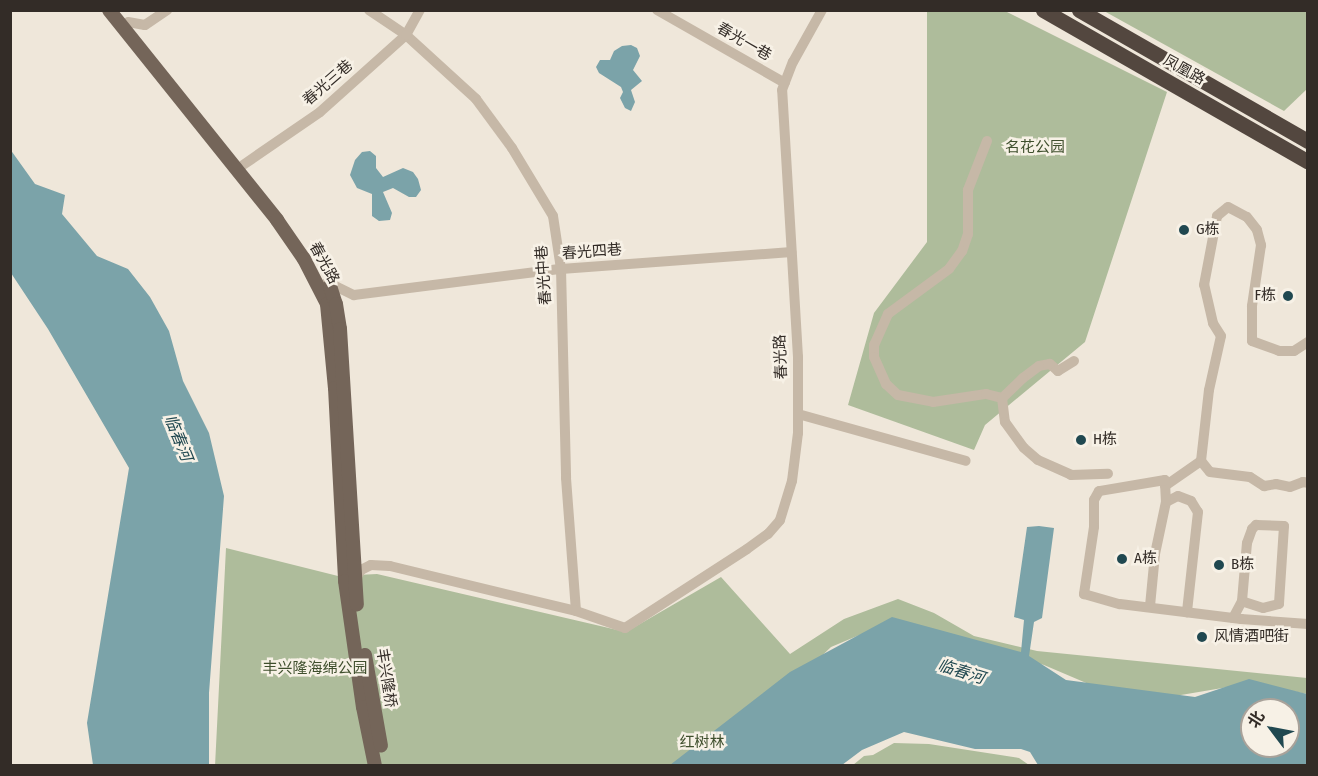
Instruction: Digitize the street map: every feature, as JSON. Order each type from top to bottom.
[{"type":"highway","name":"凤凰路","points":[[1042,10],[1308,162]]},
{"type":"highway","name":"凤凰路","points":[[1079,10],[1308,141]]},
{"type":"highway","points":[[1275,142],[1284,127]]},
{"type":"main road","name":"春光路","points":[[109,10],[278,220],[321,289],[328,313],[351,596]]},
{"type":"main road","name":"春光路","points":[[119,10],[287,220],[327,282],[336,304],[340,329],[355,580],[351,596]]},
{"type":"main road","name":"丰兴隆桥","points":[[351,596],[379,762]]},
{"type":"street","points":[[128,22],[145,25],[167,10]]},
{"type":"street","name":"春光中巷","points":[[369,10],[406,35],[476,99],[512,148],[553,216],[561,269],[566,478],[576,611]]},
{"type":"street","name":"春光三巷","points":[[243,165],[320,112],[406,35],[420,10]]},
{"type":"street","name":"春光一巷","points":[[657,10],[785,83]]},
{"type":"street","name":"春光路","points":[[576,611],[625,628],[747,549],[768,534],[780,520],[792,481],[798,414],[798,357],[782,111],[785,83],[793,62],[822,10]]},
{"type":"street","points":[[987,141],[970,178],[968,234],[962,251],[950,269],[888,314],[879,329],[874,345],[874,357],[886,384],[898,395],[933,402],[986,394],[1002,398]]},
{"type":"street","points":[[1308,342],[1294,351],[1279,351],[1252,341],[1252,306],[1261,245],[1257,230],[1247,217],[1228,207],[1217,216],[1204,285],[1213,323],[1221,336],[1209,390],[1201,461],[1210,472],[1250,477],[1264,486],[1276,484],[1290,487],[1303,482],[1308,483]]},
{"type":"street","name":"春光四巷","points":[[327,282],[354,295],[561,269],[791,252]]},
{"type":"street","points":[[1002,398],[1039,366],[1050,364],[1058,371],[1074,361]]},
{"type":"street","points":[[1002,398],[1005,422],[1024,448],[1038,460],[1071,475],[1108,474]]},
{"type":"street","points":[[798,414],[966,461]]},
{"type":"street","points":[[1165,486],[1201,461]]},
{"type":"street","points":[[1150,606],[1155,554],[1166,502],[1165,480],[1099,491],[1094,500],[1094,527],[1084,594],[1120,604],[1233,618],[1308,624]]},
{"type":"street","points":[[1166,502],[1178,496],[1191,501],[1198,512],[1187,612]]},
{"type":"street","points":[[1233,618],[1242,601],[1244,565],[1252,530],[1256,525],[1284,526],[1279,604],[1263,608],[1242,601]]},
{"type":"street","points":[[355,580],[362,570],[371,566],[390,566],[576,611]]},
{"type":"green space","name":"名花公园","points":[[927,11],[1005,11],[1167,92],[1085,342],[985,425],[974,450],[848,405],[874,313],[927,242]]},
{"type":"green space","points":[[1104,11],[1307,11],[1307,89],[1284,111]]},
{"type":"green space","name":"丰兴隆海绵公园","points":[[226,548],[338,576],[377,574],[626,632],[721,577],[790,654],[844,619],[898,599],[934,613],[974,636],[1037,651],[1307,678],[1307,694],[1252,683],[1175,696],[1098,688],[1044,665],[895,620],[831,647],[707,765],[215,766]]},
{"type":"green space","points":[[894,743],[929,744],[1019,758],[1029,765],[853,765],[864,756],[873,755]]},
{"type":"water","points":[[631,45],[637,48],[640,56],[633,70],[642,81],[631,90],[635,102],[631,111],[625,108],[620,98],[623,92],[621,87],[599,73],[596,67],[600,60],[610,60],[614,51],[622,46]]},
{"type":"water","name":"临春河","points":[[10,149],[35,184],[65,195],[62,214],[97,256],[128,269],[150,297],[169,331],[183,381],[209,433],[224,496],[209,693],[209,765],[93,765],[87,723],[129,468],[48,329],[11,273]]},
{"type":"water","points":[[370,151],[376,156],[376,168],[383,177],[403,168],[413,172],[418,179],[421,190],[416,197],[409,197],[393,188],[383,192],[392,213],[390,220],[379,221],[372,216],[372,194],[357,188],[350,175],[355,160],[362,152]]},
{"type":"water","name":"临春河","points":[[1027,527],[1054,528],[1042,618],[1034,622],[1029,656],[1066,680],[1195,697],[1249,679],[1307,694],[1307,765],[1038,765],[1030,752],[1021,749],[975,749],[904,732],[862,750],[842,765],[670,765],[790,672],[892,617],[1021,652],[1024,620],[1014,617]]},
{"type":"place","name":"G栋","points":[[1184,230]]},
{"type":"place","name":"F栋","points":[[1288,296]]},
{"type":"place","name":"H栋","points":[[1081,440]]},
{"type":"place","name":"A栋","points":[[1122,559]]},
{"type":"place","name":"B栋","points":[[1219,565]]},
{"type":"place","name":"风情酒吧街","points":[[1202,637]]},
{"type":"park label","name":"红树林","points":[[702,743]]}]
